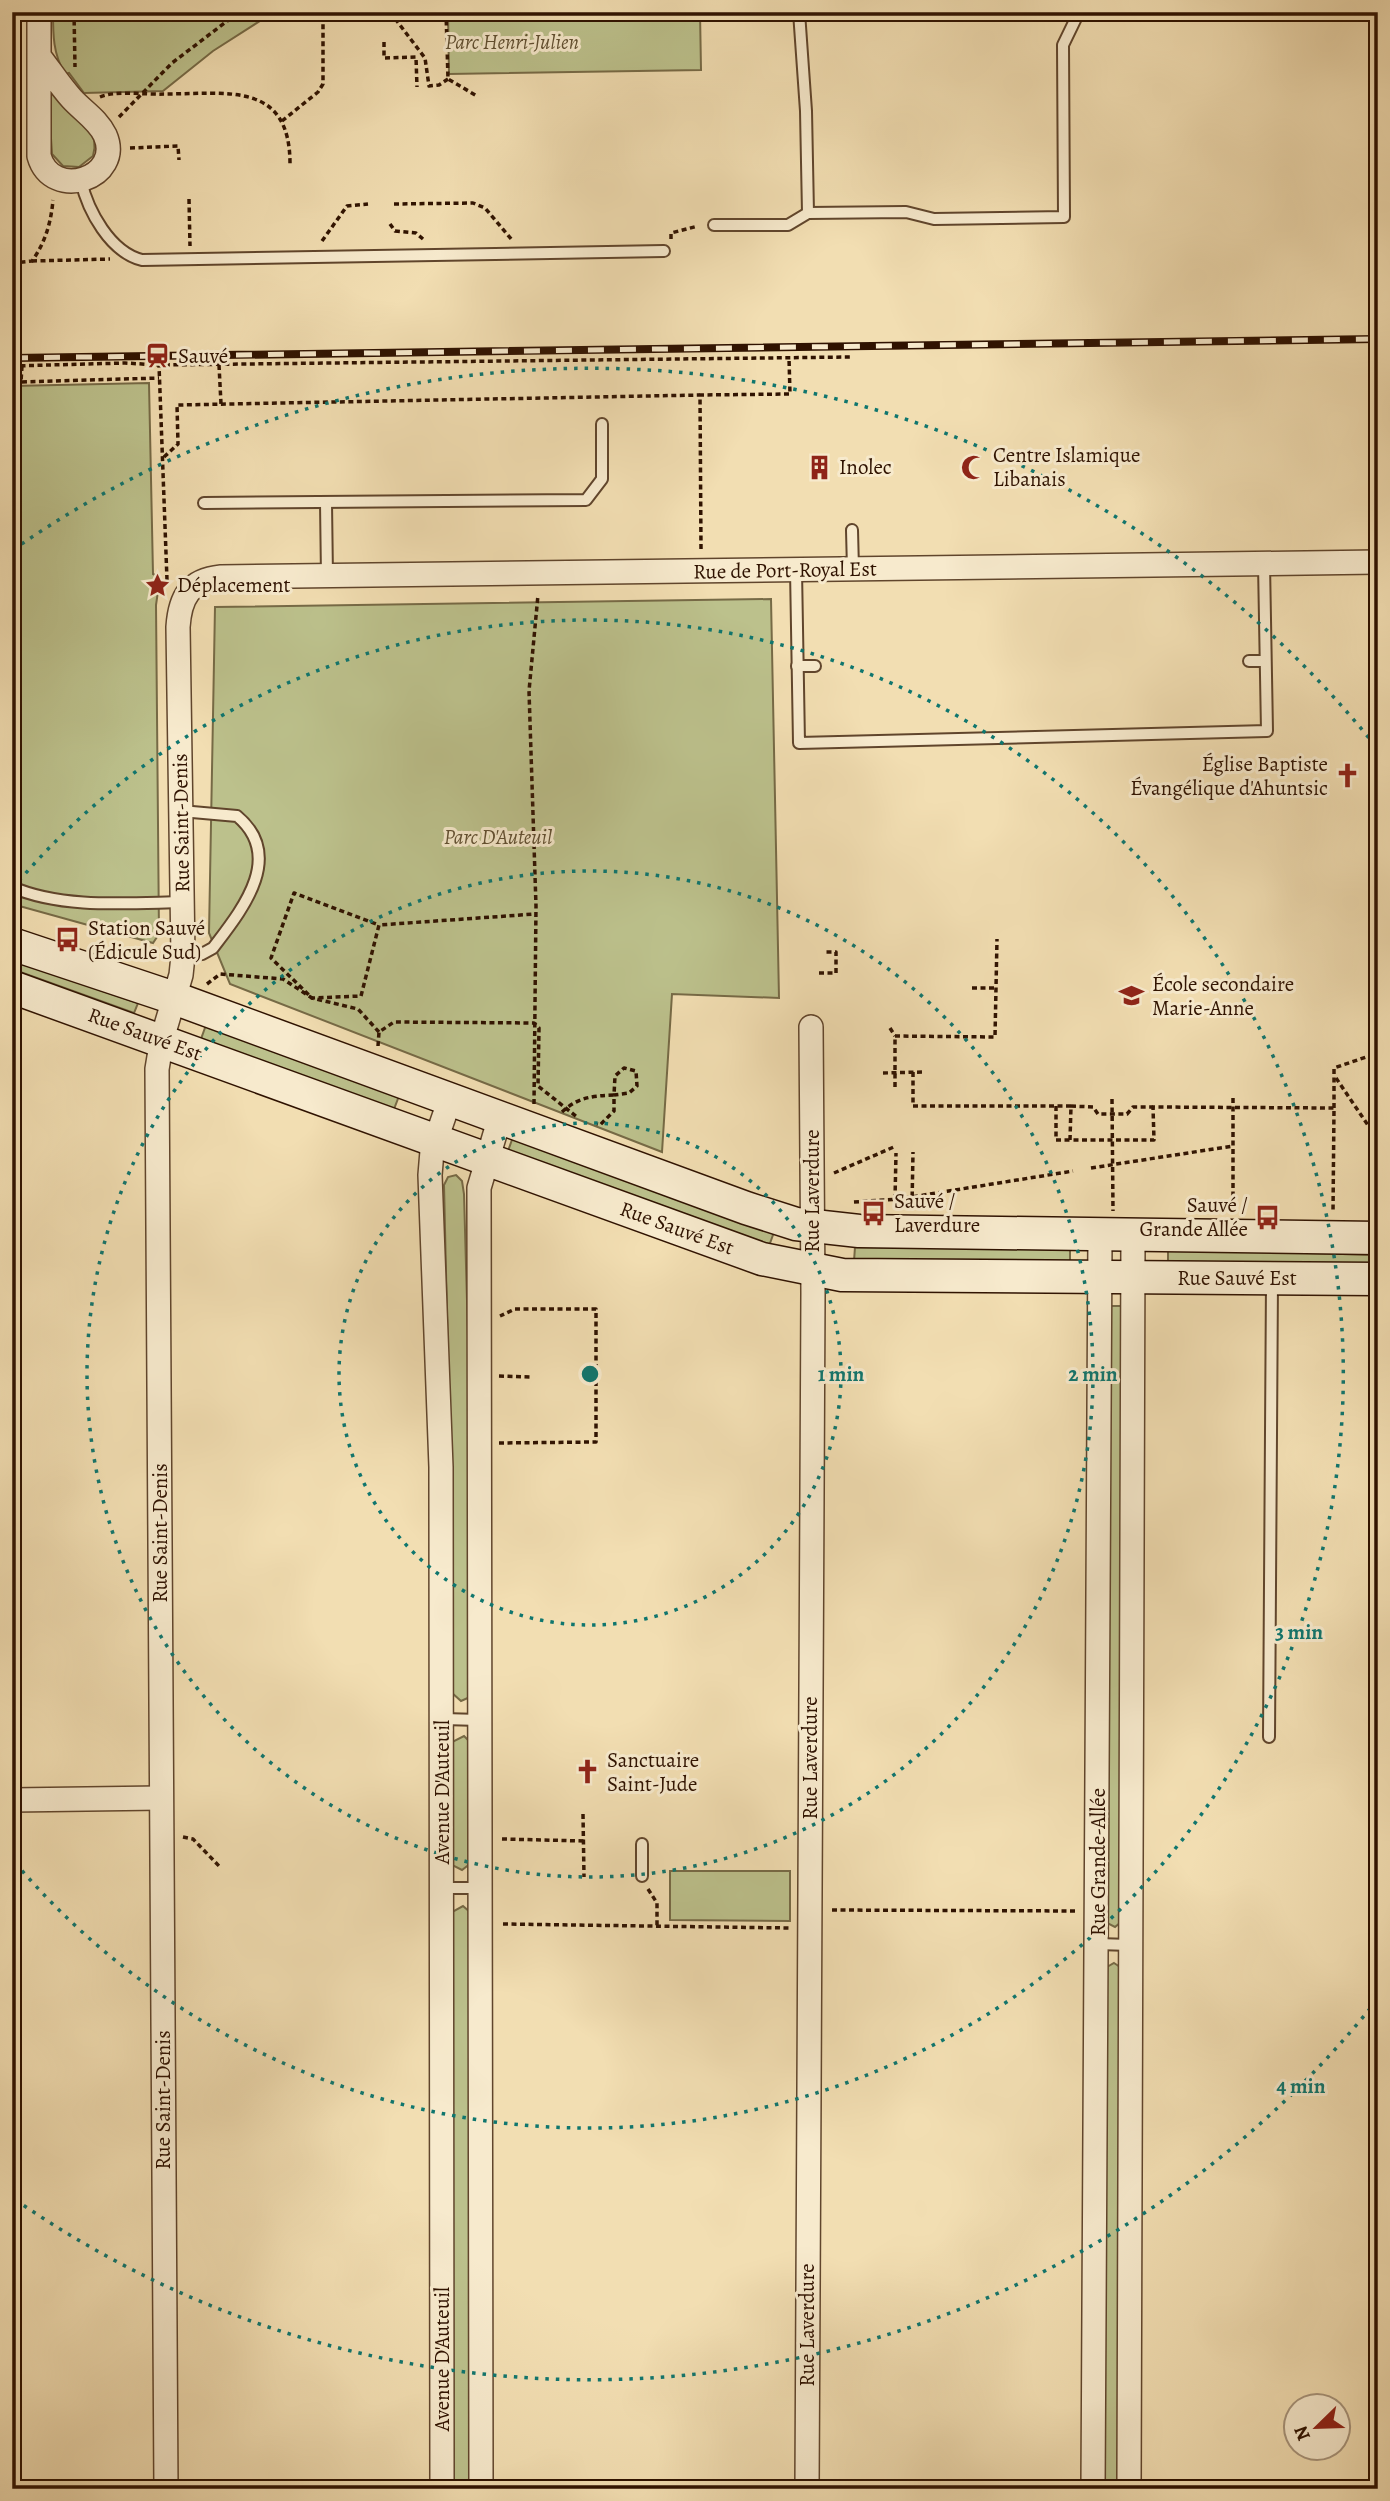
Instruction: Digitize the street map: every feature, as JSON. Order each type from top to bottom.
[{"type":"main road","name":"Rue Sauvé Est","points":[[12,944],[174,998],[769,1217],[812,1226],[895,1233],[1115,1229],[1378,1238]]},
{"type":"main road","name":"Rue Sauvé Est","points":[[12,987],[162,1039],[762,1259],[813,1272],[842,1275],[1378,1279]]},
{"type":"street","points":[[38,12],[39,56],[36,88],[40,162],[57,180],[81,181],[101,169],[106,159],[107,141],[98,124],[74,102],[39,56]]},
{"type":"street","name":"Rue de Port-Royal Est","points":[[193,585],[221,577],[1378,562]]},
{"type":"street","name":"Rue Saint-Denis","points":[[166,2489],[157,1069],[183,956],[178,627],[181,603],[193,585]]},
{"type":"street","name":"Rue Laverdure","points":[[807,2489],[813,1272],[811,1027]]},
{"type":"street","name":"Avenue D'Auteuil","points":[[442,2489],[443,1719],[440,1423],[430,1175],[436,1139],[450,1099]]},
{"type":"street","name":"Avenue D'Auteuil","points":[[481,2489],[479,1188],[500,1117]]},
{"type":"street","name":"Rue Grande-Allée","points":[[1115,1229],[1133,1277],[1129,2489]]},
{"type":"street","name":"Rue Grande-Allée","points":[[1093,2489],[1100,1278],[1115,1229]]},
{"type":"street","points":[[12,1800],[161,1798]]},
{"type":"lane","points":[[799,12],[806,111],[808,213]]},
{"type":"lane","points":[[709,225],[788,225],[808,213],[906,212],[934,219],[1065,217],[1063,45],[1079,12]]},
{"type":"lane","points":[[81,181],[89,205],[120,249],[142,260],[664,251]]},
{"type":"lane","points":[[204,502],[586,500],[602,479],[602,425]]},
{"type":"lane","points":[[326,503],[327,576]]},
{"type":"lane","points":[[852,530],[853,569]]},
{"type":"lane","points":[[796,570],[799,743],[1267,731],[1264,563]]},
{"type":"lane","points":[[1249,661],[1265,661]]},
{"type":"lane","points":[[797,666],[815,667]]},
{"type":"lane","points":[[181,811],[237,816],[254,838],[259,871],[255,885],[213,948],[202,954],[183,956]]},
{"type":"lane","points":[[12,887],[35,895],[86,901],[182,902]]},
{"type":"lane","points":[[1269,1737],[1272,1278]]},
{"type":"lane","points":[[443,1719],[480,1720]]},
{"type":"lane","points":[[642,1844],[644,1880]]},
{"type":"lane","points":[[442,1888],[481,1888]]},
{"type":"lane","points":[[1098,1944],[1130,1945]]},
{"type":"path","points":[[74,12],[75,71]]},
{"type":"path","points":[[113,124],[200,39],[239,12]]},
{"type":"path","points":[[282,121],[318,92],[323,84],[323,12]]},
{"type":"path","points":[[390,12],[425,58],[429,86]]},
{"type":"path","points":[[446,12],[448,79]]},
{"type":"path","points":[[384,42],[384,58],[416,57],[416,87],[429,86],[448,79]]},
{"type":"path","points":[[448,79],[477,96]]},
{"type":"path","points":[[102,95],[234,94],[250,97],[270,107],[282,121],[290,137],[290,166]]},
{"type":"path","points":[[121,148],[178,146],[179,160]]},
{"type":"path","points":[[189,199],[190,226]]},
{"type":"path","points":[[32,261],[48,230],[53,200]]},
{"type":"path","points":[[394,204],[473,203],[485,208],[513,240]]},
{"type":"path","points":[[322,237],[348,206],[368,204]]},
{"type":"path","points":[[390,224],[395,231],[419,234],[424,245]]},
{"type":"path","points":[[671,233],[709,225]]},
{"type":"path","points":[[12,263],[115,259]]},
{"type":"path","points":[[12,366],[850,357]]},
{"type":"path","points":[[164,457],[178,444],[177,405],[790,394],[789,358]]},
{"type":"path","points":[[159,365],[167,580]]},
{"type":"path","points":[[219,365],[221,404]]},
{"type":"path","points":[[22,366],[22,382]]},
{"type":"path","points":[[12,384],[159,378]]},
{"type":"path","points":[[700,395],[701,551]]},
{"type":"path","points":[[535,1104],[536,914],[529,691],[538,593]]},
{"type":"path","points":[[379,925],[361,996],[312,998],[271,958],[295,893],[379,925],[536,914]]},
{"type":"path","points":[[895,1036],[995,1037],[996,939]]},
{"type":"path","points":[[819,973],[836,973],[836,952],[824,952]]},
{"type":"path","points":[[204,987],[219,974],[283,979],[312,998],[358,1009],[379,1032],[377,1052]]},
{"type":"path","points":[[972,988],[996,988]]},
{"type":"path","points":[[379,1032],[394,1022],[534,1023],[539,1028],[538,1086],[566,1108],[575,1116],[600,1125],[614,1111],[614,1095],[615,1076],[624,1068],[636,1072],[638,1086],[629,1093],[614,1095],[589,1096],[572,1101],[566,1108],[561,1114]]},
{"type":"path","points":[[890,1028],[895,1036],[895,1087]]},
{"type":"path","points":[[1333,1217],[1334,1068],[1378,1053]]},
{"type":"path","points":[[913,1072],[914,1106],[1071,1106],[1093,1107],[1098,1114],[1112,1115],[1127,1114],[1133,1107],[1334,1108]]},
{"type":"path","points":[[883,1073],[923,1072]]},
{"type":"path","points":[[1335,1077],[1378,1140]]},
{"type":"path","points":[[1233,1098],[1233,1217]]},
{"type":"path","points":[[1112,1099],[1115,1229]]},
{"type":"path","points":[[1056,1106],[1056,1140],[1154,1140],[1153,1107]]},
{"type":"path","points":[[1070,1140],[1071,1106]]},
{"type":"path","points":[[835,1173],[896,1146]]},
{"type":"path","points":[[1091,1168],[1233,1146]]},
{"type":"path","points":[[912,1214],[913,1152]]},
{"type":"path","points":[[895,1206],[896,1153]]},
{"type":"path","points":[[842,1202],[913,1197],[1073,1171]]},
{"type":"path","points":[[497,1443],[596,1442],[596,1309],[514,1309],[498,1317]]},
{"type":"path","points":[[497,1376],[531,1377]]},
{"type":"path","points":[[583,1814],[584,1877]]},
{"type":"path","points":[[183,1837],[193,1839],[220,1867]]},
{"type":"path","points":[[497,1839],[584,1841]]},
{"type":"path","points":[[644,1880],[657,1903],[657,1926]]},
{"type":"path","points":[[826,1910],[1078,1911]]},
{"type":"path","points":[[497,1924],[792,1928]]},
{"type":"green space","points":[[53,12],[274,12],[213,51],[163,91],[84,93],[69,73],[65,74],[58,59]]},
{"type":"green space","name":"Parc Henri-Julien","points":[[448,12],[700,12],[701,70],[449,74]]},
{"type":"green space","points":[[53,91],[83,119],[93,136],[93,156],[79,167],[63,166],[52,154],[48,92]]},
{"type":"green space","points":[[149,383],[153,574],[160,577],[156,605],[159,934],[153,943],[12,904],[12,386]]},
{"type":"green space","name":"Parc D'Auteuil","points":[[771,599],[779,998],[672,994],[662,1152],[230,984],[209,933],[215,607]]},
{"type":"green space","points":[[12,960],[138,1003],[134,1013],[12,969]]},
{"type":"green space","points":[[206,1025],[399,1096],[394,1109],[201,1039]]},
{"type":"green space","points":[[513,1137],[774,1232],[769,1246],[508,1151]]},
{"type":"green space","points":[[456,1175],[462,1181],[464,1194],[471,1443],[470,1697],[461,1701],[451,1692],[450,1446],[444,1185],[448,1177]]},
{"type":"green space","points":[[855,1247],[1070,1248],[1070,1262],[854,1261]]},
{"type":"green space","points":[[1168,1249],[1378,1255],[1378,1264],[1168,1263]]},
{"type":"green space","points":[[1110,1306],[1124,1306],[1121,1922],[1115,1927],[1107,1923]]},
{"type":"green space","points":[[464,1736],[471,1743],[471,1863],[462,1870],[452,1865],[452,1742]]},
{"type":"green space","points":[[670,1871],[790,1871],[790,1921],[670,1920]]},
{"type":"green space","points":[[463,1906],[471,1913],[471,2489],[451,2489],[452,1912]]},
{"type":"green space","points":[[1114,1963],[1120,1967],[1119,2489],[1104,2489],[1107,1967]]},
{"type":"railway","points":[[12,358],[1378,339]]},
{"type":"place","name":"Sauvé","points":[[158,356]]},
{"type":"place","name":"Inolec","points":[[819,467]]},
{"type":"place","name":"Centre Islamique Libanais","points":[[973,467]]},
{"type":"place","name":"Déplacement","points":[[157,585]]},
{"type":"place","name":"Église Baptiste Évangélique d'Ahuntsic","points":[[1348,776]]},
{"type":"place","name":"Station Sauvé (Édicule Sud)","points":[[68,940]]},
{"type":"place","name":"École secondaire Marie-Anne","points":[[1132,996]]},
{"type":"place","name":"Sauvé / Laverdure","points":[[874,1213]]},
{"type":"place","name":"Sauvé / Grande Allée","points":[[1268,1217]]},
{"type":"place","name":"Sanctuaire Saint-Jude","points":[[587,1772]]}]
